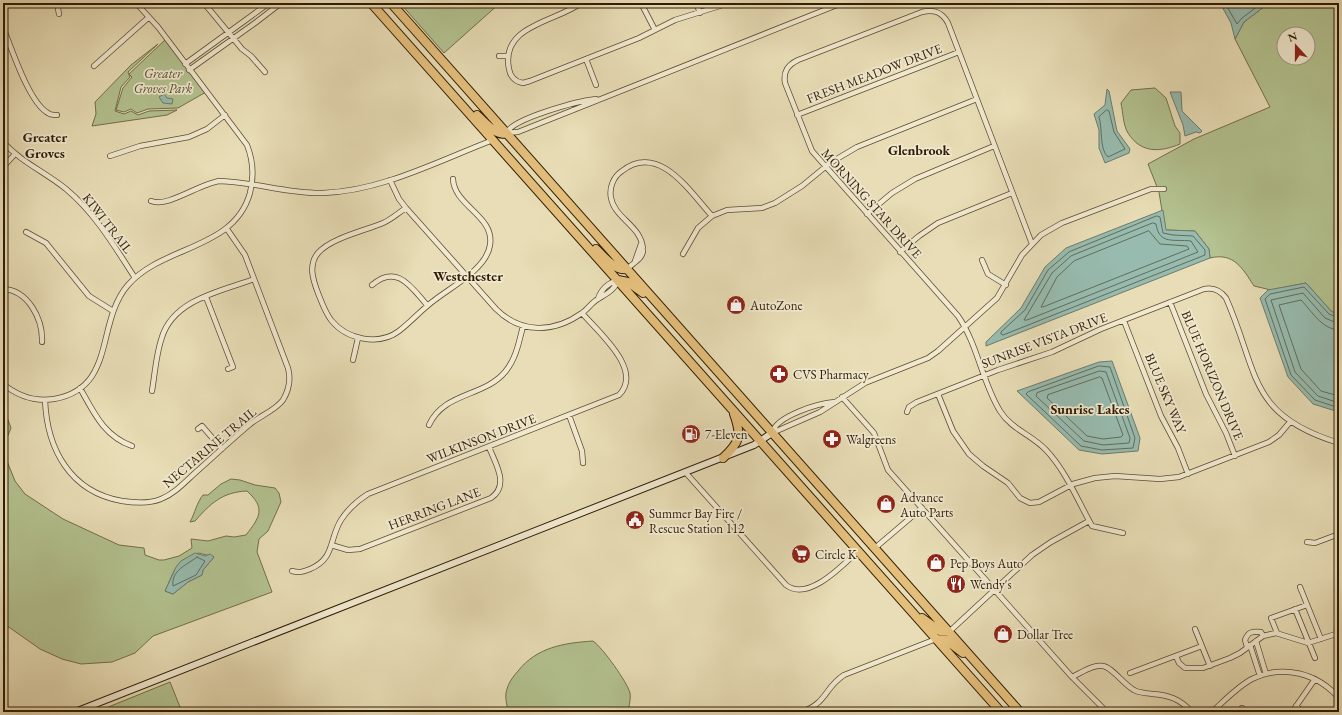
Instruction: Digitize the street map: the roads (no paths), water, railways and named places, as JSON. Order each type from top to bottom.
[{"type":"highway","points":[[371,3],[1001,712]]},
{"type":"highway","points":[[391,3],[1020,712]]},
{"type":"highway","points":[[423,61],[432,65],[476,114],[496,131],[501,134],[506,133]]},
{"type":"highway","points":[[542,196],[554,202],[597,250],[616,267],[621,270],[627,269]]},
{"type":"highway","points":[[618,280],[628,282],[657,303]]},
{"type":"highway","points":[[723,458],[733,449],[739,438],[738,425],[731,408]]},
{"type":"highway","points":[[909,609],[940,631],[949,632]]},
{"type":"highway","points":[[936,639],[946,640],[977,663]]},
{"type":"main road","points":[[75,712],[686,473],[761,442],[772,433]]},
{"type":"street","points":[[57,3],[59,14]]},
{"type":"street","points":[[3,384],[22,396],[45,400],[65,396],[80,388],[94,374],[102,360],[113,311],[123,292],[135,278],[158,261],[210,239],[227,229],[242,212],[252,186],[252,162],[241,136],[149,17],[136,3]]},
{"type":"street","points":[[204,3],[233,39],[266,72]]},
{"type":"street","points":[[185,64],[269,3],[274,9]]},
{"type":"street","points":[[189,70],[281,3]]},
{"type":"street","points":[[581,3],[567,12],[525,30],[514,40],[508,56],[511,75],[517,81],[523,83],[586,59],[675,20],[729,3]]},
{"type":"street","points":[[641,3],[655,30]]},
{"type":"street","points":[[696,3],[700,13]]},
{"type":"street","points":[[506,133],[514,133],[541,123],[596,99],[842,3]]},
{"type":"street","points":[[780,71],[785,72],[790,65],[798,60],[922,12],[938,9],[946,20],[959,52],[1032,244]]},
{"type":"street","points":[[94,66],[149,17]]},
{"type":"street","points":[[3,27],[21,71],[35,99],[48,113],[57,115]]},
{"type":"street","name":"FRESH MEADOW DRIVE","points":[[797,115],[959,52]]},
{"type":"street","points":[[499,56],[508,56]]},
{"type":"street","points":[[586,59],[596,85]]},
{"type":"street","name":"MORNING STAR DRIVE","points":[[785,72],[785,83],[810,149],[951,309],[965,327],[996,403],[1004,416],[1015,428],[1035,440],[1058,464],[1090,521]]},
{"type":"street","points":[[506,133],[513,125],[538,115],[572,103],[596,99]]},
{"type":"street","points":[[683,254],[698,228],[712,216],[730,210],[764,207],[788,196],[845,153],[868,141],[977,99]]},
{"type":"street","points":[[110,156],[140,146],[188,137],[207,129],[225,115]]},
{"type":"street","points":[[538,115],[541,123]]},
{"type":"street","points":[[151,201],[164,202],[216,182],[300,192],[323,193],[350,190],[390,180],[493,140]]},
{"type":"street","name":"KIWI TRAIL","points":[[3,142],[15,154],[65,189],[84,206],[135,278]]},
{"type":"street","points":[[867,214],[892,193],[914,179],[994,146]]},
{"type":"street","points":[[3,167],[15,154]]},
{"type":"street","points":[[627,269],[641,257],[643,249],[635,228],[615,207],[611,194],[612,183],[622,171],[633,165],[652,163],[667,168],[712,216]]},
{"type":"street","points":[[406,208],[384,222],[331,243],[314,258],[312,268],[313,280],[326,313],[340,330],[358,338],[379,339],[394,334],[427,305],[466,276],[483,261],[490,246],[491,236],[487,226],[458,193],[453,179]]},
{"type":"street","points":[[390,180],[399,199],[406,208],[466,276],[501,314],[523,326],[552,328],[565,324],[582,314],[598,298],[613,288],[618,280]]},
{"type":"street","points":[[772,433],[820,412],[865,383],[931,356],[994,301],[1006,285],[1020,259],[1032,244],[1046,232],[1062,223],[1151,189],[1164,189]]},
{"type":"street","points":[[900,252],[918,236],[938,223],[1012,193]]},
{"type":"street","name":"NECTARINE TRAIL","points":[[45,400],[49,435],[63,463],[80,481],[92,490],[108,497],[140,502],[161,499],[177,489],[250,424],[280,403],[286,395],[289,384],[288,368],[241,247],[227,229]]},
{"type":"street","points":[[26,232],[46,243],[89,296],[113,311]]},
{"type":"street","points":[[982,260],[988,274],[1006,285]]},
{"type":"street","points":[[372,285],[383,278],[398,277],[408,284],[427,305]]},
{"type":"street","points":[[152,391],[160,341],[168,323],[185,307],[206,297],[254,279]]},
{"type":"street","points":[[3,289],[17,293],[29,304],[42,328],[42,342]]},
{"type":"street","name":"SUNRISE VISTA DRIVE","points":[[907,412],[914,403],[985,375],[1046,354],[1170,302],[1206,289],[1215,289],[1222,293],[1227,301],[1258,384],[1270,403],[1290,422]]},
{"type":"street","points":[[206,297],[233,367],[228,369]]},
{"type":"street","name":"BLUE HORIZON DRIVE","points":[[1170,302],[1206,394],[1224,428],[1235,456]]},
{"type":"street","name":"WILKINSON DRIVE","points":[[292,571],[301,572],[320,564],[326,558],[343,517],[353,505],[364,497],[617,396],[623,389],[627,380],[626,369],[621,358],[582,314]]},
{"type":"street","name":"BLUE SKY WAY","points":[[1124,321],[1161,416],[1179,451],[1188,474]]},
{"type":"street","points":[[429,425],[437,411],[447,403],[487,386],[503,374],[515,355],[523,326]]},
{"type":"street","points":[[352,360],[358,338]]},
{"type":"street","points":[[80,388],[94,414],[104,428],[117,440],[132,446]]},
{"type":"street","points":[[938,394],[951,426],[965,449],[982,466],[1008,484],[1023,501],[1030,503],[1039,502],[1085,480],[1104,476],[1165,478],[1188,474],[1273,440],[1290,422],[1309,433],[1339,443]]},
{"type":"street","points":[[842,397],[874,433],[886,466],[1072,677],[1107,712]]},
{"type":"street","points":[[772,433],[777,424],[790,416],[818,405],[835,402]]},
{"type":"street","points":[[569,415],[582,451],[583,463]]},
{"type":"street","points":[[198,429],[202,426],[222,449]]},
{"type":"street","name":"HERRING LANE","points":[[332,545],[348,550],[360,549],[491,498],[499,490],[501,480],[489,447]]},
{"type":"street","points":[[686,473],[786,585],[794,590],[805,589],[827,578],[858,551]]},
{"type":"street","points":[[875,548],[922,508]]},
{"type":"street","points":[[949,632],[1041,548],[1090,521],[1092,526],[1123,533]]},
{"type":"street","points":[[1307,542],[1315,543],[1339,534]]},
{"type":"street","points":[[1300,587],[1321,639]]},
{"type":"street","points":[[1277,633],[1271,618],[1307,604]]},
{"type":"street","points":[[1295,609],[1315,658]]},
{"type":"street","points":[[1195,629],[1210,666]]},
{"type":"street","points":[[1260,676],[1249,646],[1245,640],[1248,634],[1252,631],[1261,632],[1263,636]]},
{"type":"street","points":[[1176,656],[1179,663],[1185,668],[1192,669],[1210,666],[1240,653],[1263,636],[1277,633],[1310,643],[1339,633]]},
{"type":"street","points":[[802,712],[813,708],[821,702],[833,684],[844,675],[936,639]]},
{"type":"street","points":[[1256,641],[1266,674]]},
{"type":"street","points":[[1130,673],[1202,646]]},
{"type":"street","points":[[1072,677],[1098,665],[1108,667],[1135,690],[1173,697],[1184,703],[1192,712]]},
{"type":"street","points":[[1212,712],[1247,682],[1266,674],[1290,671],[1314,679],[1329,687],[1339,698]]},
{"type":"street","points":[[1292,712],[1314,679]]},
{"type":"street","points":[[1296,706],[1303,712]]},
{"type":"water","points":[[1220,3],[1269,3],[1244,22],[1235,39],[1231,23]]},
{"type":"water","points":[[1107,89],[1109,91],[1117,131],[1130,149],[1129,153],[1105,163],[1099,148],[1099,130],[1094,114],[1105,105]]},
{"type":"water","points":[[1170,92],[1181,92],[1182,111],[1202,131],[1200,133],[1196,132],[1185,136],[1183,125]]},
{"type":"water","points":[[164,94],[167,98],[173,99],[172,104],[163,103],[159,97]]},
{"type":"water","points":[[1163,210],[1166,230],[1195,231],[1209,249],[1210,258],[986,346],[986,342],[1021,308],[1045,267],[1066,248]]},
{"type":"water","points":[[1306,283],[1331,311],[1339,315],[1339,412],[1313,404],[1288,377],[1260,298],[1268,290]]},
{"type":"water","points":[[1112,361],[1140,438],[1138,451],[1102,454],[1079,450],[1017,391],[1099,362]]},
{"type":"water","points":[[195,553],[205,556],[210,554],[214,557],[203,570],[202,575],[188,582],[173,594],[165,591],[176,567],[181,561]]},
{"type":"place","name":"AutoZone","points":[[736,305]]},
{"type":"place","name":"CVS Pharmacy","points":[[779,374]]},
{"type":"place","name":"7-Eleven","points":[[691,434]]},
{"type":"place","name":"Walgreens","points":[[832,439]]},
{"type":"place","name":"Advance Auto Parts","points":[[886,504]]},
{"type":"place","name":"Summer Bay Fire / Rescue Station 112","points":[[635,520]]},
{"type":"place","name":"Circle K","points":[[801,554]]},
{"type":"place","name":"Pep Boys Auto","points":[[936,563]]},
{"type":"place","name":"Wendy's","points":[[956,584]]},
{"type":"place","name":"Dollar Tree","points":[[1003,634]]},
{"type":"district","name":"Greater Groves","points":[[45,146]]},
{"type":"district","name":"Glenbrook","points":[[919,150]]},
{"type":"district","name":"Westchester","points":[[468,276]]},
{"type":"district","name":"Sunrise Lakes","points":[[1090,409]]},
{"type":"park label","name":"Greater Groves Park","points":[[163,80]]}]
